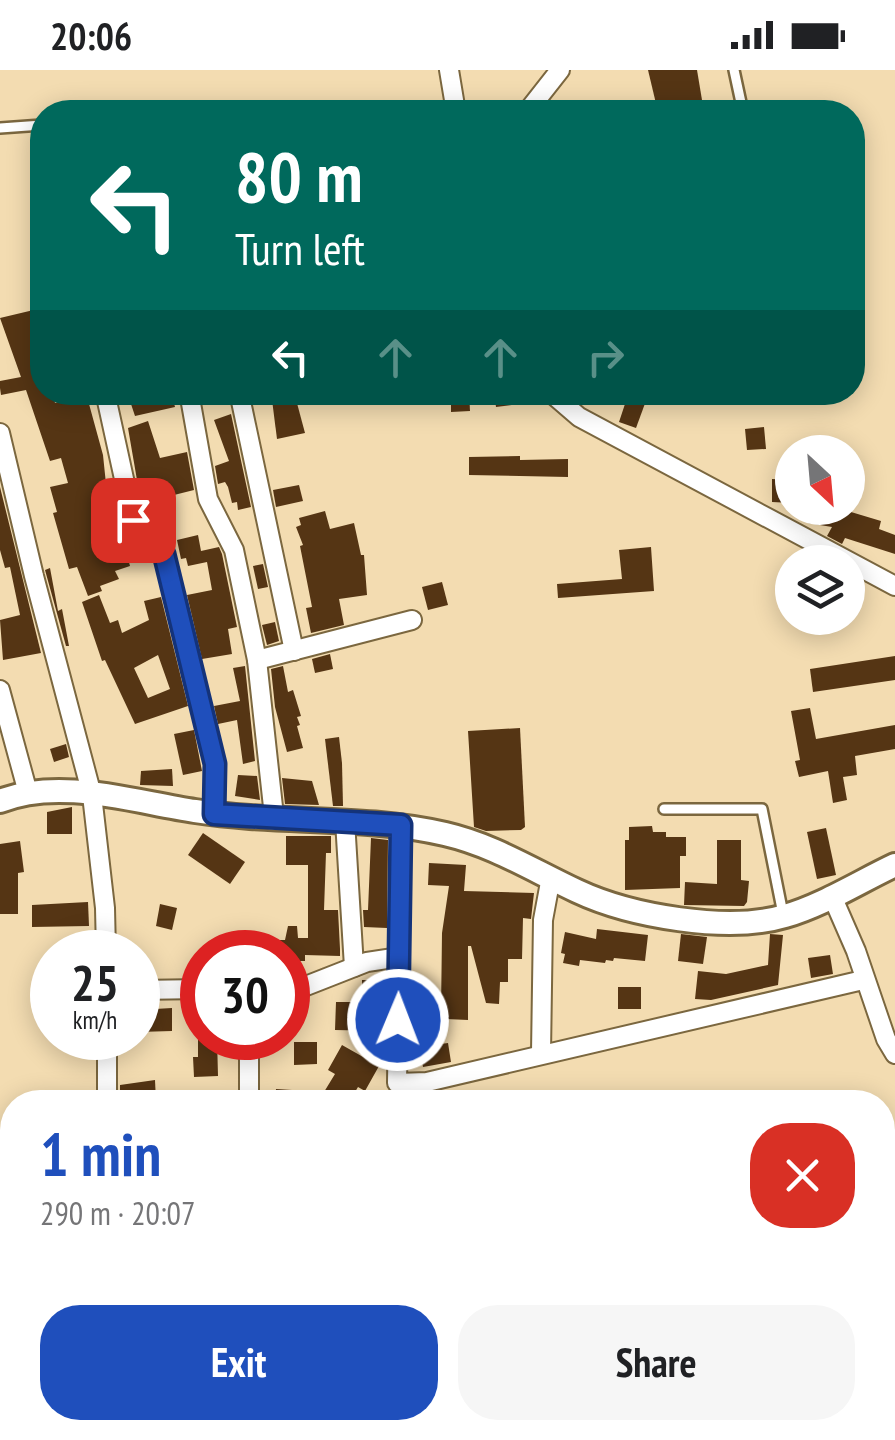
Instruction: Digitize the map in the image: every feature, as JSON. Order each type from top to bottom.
[{"type":"street","points":[[449,70],[454,100]]},
{"type":"street","points":[[536,100],[560,70]]},
{"type":"street","points":[[107,405],[133,520],[164,554],[215,764],[214,814]]},
{"type":"street","points":[[191,405],[208,499],[234,550],[258,660],[274,816]]},
{"type":"street","points":[[242,405],[294,651]]},
{"type":"street","points":[[565,405],[579,417],[895,586]]},
{"type":"street","points":[[0,433],[92,795],[106,930]]},
{"type":"street","points":[[258,660],[412,620]]},
{"type":"street","points":[[0,690],[28,792]]},
{"type":"street","points":[[0,801],[28,792],[92,795],[214,814],[401,825],[487,846],[598,900],[644,913],[742,924],[784,916],[895,865]]},
{"type":"street","points":[[345,821],[354,967]]},
{"type":"street","points":[[401,825],[397,1083],[420,1084],[864,980]]},
{"type":"street","points":[[541,1053],[544,920],[551,877]]},
{"type":"street","points":[[832,896],[895,1054]]},
{"type":"street","points":[[310,984],[354,967],[400,957]]},
{"type":"street","points":[[107,1060],[107,1090]]},
{"type":"street","points":[[249,1060],[249,1090]]},
{"type":"lane","points":[[734,70],[740,100]]},
{"type":"lane","points":[[0,128],[30,126]]},
{"type":"lane","points":[[664,809],[762,808],[784,916]]},
{"type":"building","points":[[648,70],[697,70],[702,100],[655,100]]},
{"type":"building","points":[[30,311],[30,402],[26,390],[1,395],[0,381],[21,377],[0,318]]},
{"type":"building","points":[[31,405],[89,405],[103,455],[106,484],[99,486],[106,521],[113,519],[120,548],[125,547],[130,566],[115,571],[119,579],[88,596],[77,567],[69,569],[53,513],[57,512],[50,487],[68,483],[61,458],[50,461]]},
{"type":"building","points":[[131,405],[175,407],[135,416]]},
{"type":"building","points":[[273,405],[297,405],[305,433],[277,439]]},
{"type":"building","points":[[451,405],[470,405],[470,411],[451,412]]},
{"type":"building","points":[[625,405],[644,405],[636,428],[619,422]]},
{"type":"building","points":[[231,414],[251,507],[238,510],[225,482],[218,484],[215,466],[229,461],[214,420]]},
{"type":"building","points":[[148,421],[160,458],[187,452],[194,490],[166,497],[167,509],[147,512],[143,478],[137,480],[128,428]]},
{"type":"building","points":[[764,427],[766,449],[747,450],[745,429]]},
{"type":"building","points":[[520,456],[520,460],[568,459],[568,477],[469,475],[469,457]]},
{"type":"building","points":[[772,479],[775,479],[775,502]]},
{"type":"building","points":[[299,485],[303,501],[276,507],[273,490]]},
{"type":"building","points":[[0,487],[41,653],[3,660],[0,620],[20,615],[10,567],[5,568],[0,550]]},
{"type":"building","points":[[325,511],[330,529],[354,523],[364,555],[367,595],[339,599],[344,625],[311,633],[306,608],[312,607],[300,546],[303,545],[296,527],[301,525],[299,518]]},
{"type":"building","points":[[865,516],[881,521],[879,529],[895,535],[895,554],[845,538],[842,544],[827,536],[832,527],[820,525],[865,525]]},
{"type":"building","points":[[198,535],[201,551],[219,547],[222,554],[237,627],[228,629],[232,654],[202,659],[187,595],[212,590],[207,562],[188,566],[186,558],[181,559],[177,540]]},
{"type":"building","points":[[651,547],[654,591],[558,598],[557,584],[622,579],[619,550]]},
{"type":"building","points":[[263,564],[268,587],[258,589],[253,566]]},
{"type":"building","points":[[50,568],[58,611],[62,609],[69,646],[45,570]]},
{"type":"building","points":[[442,582],[448,605],[428,610],[422,587]]},
{"type":"building","points":[[99,595],[110,623],[118,620],[122,633],[149,620],[144,601],[161,597],[188,706],[135,724],[105,660],[102,661],[82,602]],"holes":[[[158,655],[170,689],[148,698],[134,668]]]},
{"type":"building","points":[[275,622],[279,641],[267,645],[262,625]]},
{"type":"building","points":[[330,654],[333,669],[315,673],[312,659]]},
{"type":"building","points":[[895,656],[895,680],[813,692],[810,669]]},
{"type":"building","points":[[245,666],[255,761],[243,764],[237,720],[218,724],[214,706],[240,701],[233,668]]},
{"type":"building","points":[[283,666],[288,692],[293,690],[301,716],[297,717],[297,726],[303,748],[287,752],[275,707],[271,669]]},
{"type":"building","points":[[810,708],[816,739],[895,725],[895,749],[855,756],[857,775],[843,777],[847,800],[833,803],[828,771],[799,777],[795,761],[800,760],[791,711]]},
{"type":"building","points":[[520,728],[525,827],[486,831],[474,827],[468,731]]},
{"type":"building","points":[[194,730],[202,771],[183,775],[174,734]]},
{"type":"building","points":[[339,737],[343,806],[333,806],[325,739]]},
{"type":"building","points":[[66,744],[69,757],[54,762],[50,749]]},
{"type":"building","points":[[172,769],[173,786],[140,785],[141,771]]},
{"type":"building","points":[[238,775],[257,776],[260,800],[235,796]]},
{"type":"building","points":[[282,778],[312,781],[319,805],[285,804]]},
{"type":"building","points":[[72,807],[72,834],[47,834],[47,812]]},
{"type":"building","points":[[652,826],[653,832],[666,832],[666,837],[686,837],[686,856],[680,856],[680,888],[625,890],[625,840],[629,840],[629,827]]},
{"type":"building","points":[[826,828],[836,875],[817,879],[807,832]]},
{"type":"building","points":[[203,833],[245,862],[230,884],[188,855]]},
{"type":"building","points":[[286,836],[331,836],[331,853],[326,853],[324,910],[338,910],[340,956],[310,955],[308,865],[286,865]]},
{"type":"building","points":[[371,838],[388,840],[387,928],[364,927]]},
{"type":"building","points":[[717,840],[741,840],[741,880],[749,881],[747,902],[744,906],[684,905],[685,882],[717,884]]},
{"type":"building","points":[[20,841],[24,872],[18,873],[18,914],[0,914],[0,844]]},
{"type":"building","points":[[429,863],[466,865],[464,891],[534,893],[531,919],[523,918],[522,959],[508,959],[508,982],[500,982],[499,1004],[486,1003],[468,946],[468,1020],[446,1019],[446,1012],[441,1012],[442,933],[449,886],[428,885]]},
{"type":"building","points":[[88,902],[89,926],[32,927],[32,905]]},
{"type":"building","points":[[160,904],[177,908],[172,930],[156,926]]},
{"type":"building","points":[[597,929],[648,935],[645,961],[614,958],[605,963],[580,960],[579,966],[563,963],[565,932],[596,939]]},
{"type":"building","points":[[681,934],[707,937],[703,964],[678,961]]},
{"type":"building","points":[[770,934],[783,935],[778,985],[711,1000],[695,999],[698,971],[726,974],[768,965]]},
{"type":"building","points":[[830,955],[833,974],[811,978],[808,958]]},
{"type":"building","points":[[362,980],[386,980],[385,1031],[335,1030],[336,1002],[362,1002]]},
{"type":"building","points":[[618,987],[641,987],[641,1009],[618,1009]]},
{"type":"building","points":[[172,1008],[172,1031],[160,1031],[160,1009]]},
{"type":"building","points":[[310,1042],[317,1042],[317,1064],[294,1065],[294,1060],[310,1060]]},
{"type":"building","points":[[448,1043],[451,1062],[423,1067],[419,1047]]},
{"type":"building","points":[[342,1045],[379,1066],[366,1090],[325,1090],[335,1074],[328,1070]]},
{"type":"building","points":[[193,1060],[218,1060],[218,1076],[194,1077]]},
{"type":"building","points":[[155,1080],[155,1090],[120,1090],[120,1085]]},
{"type":"route","points":[[133,520],[164,554],[215,764],[214,814],[401,825],[398,1020]]}]
